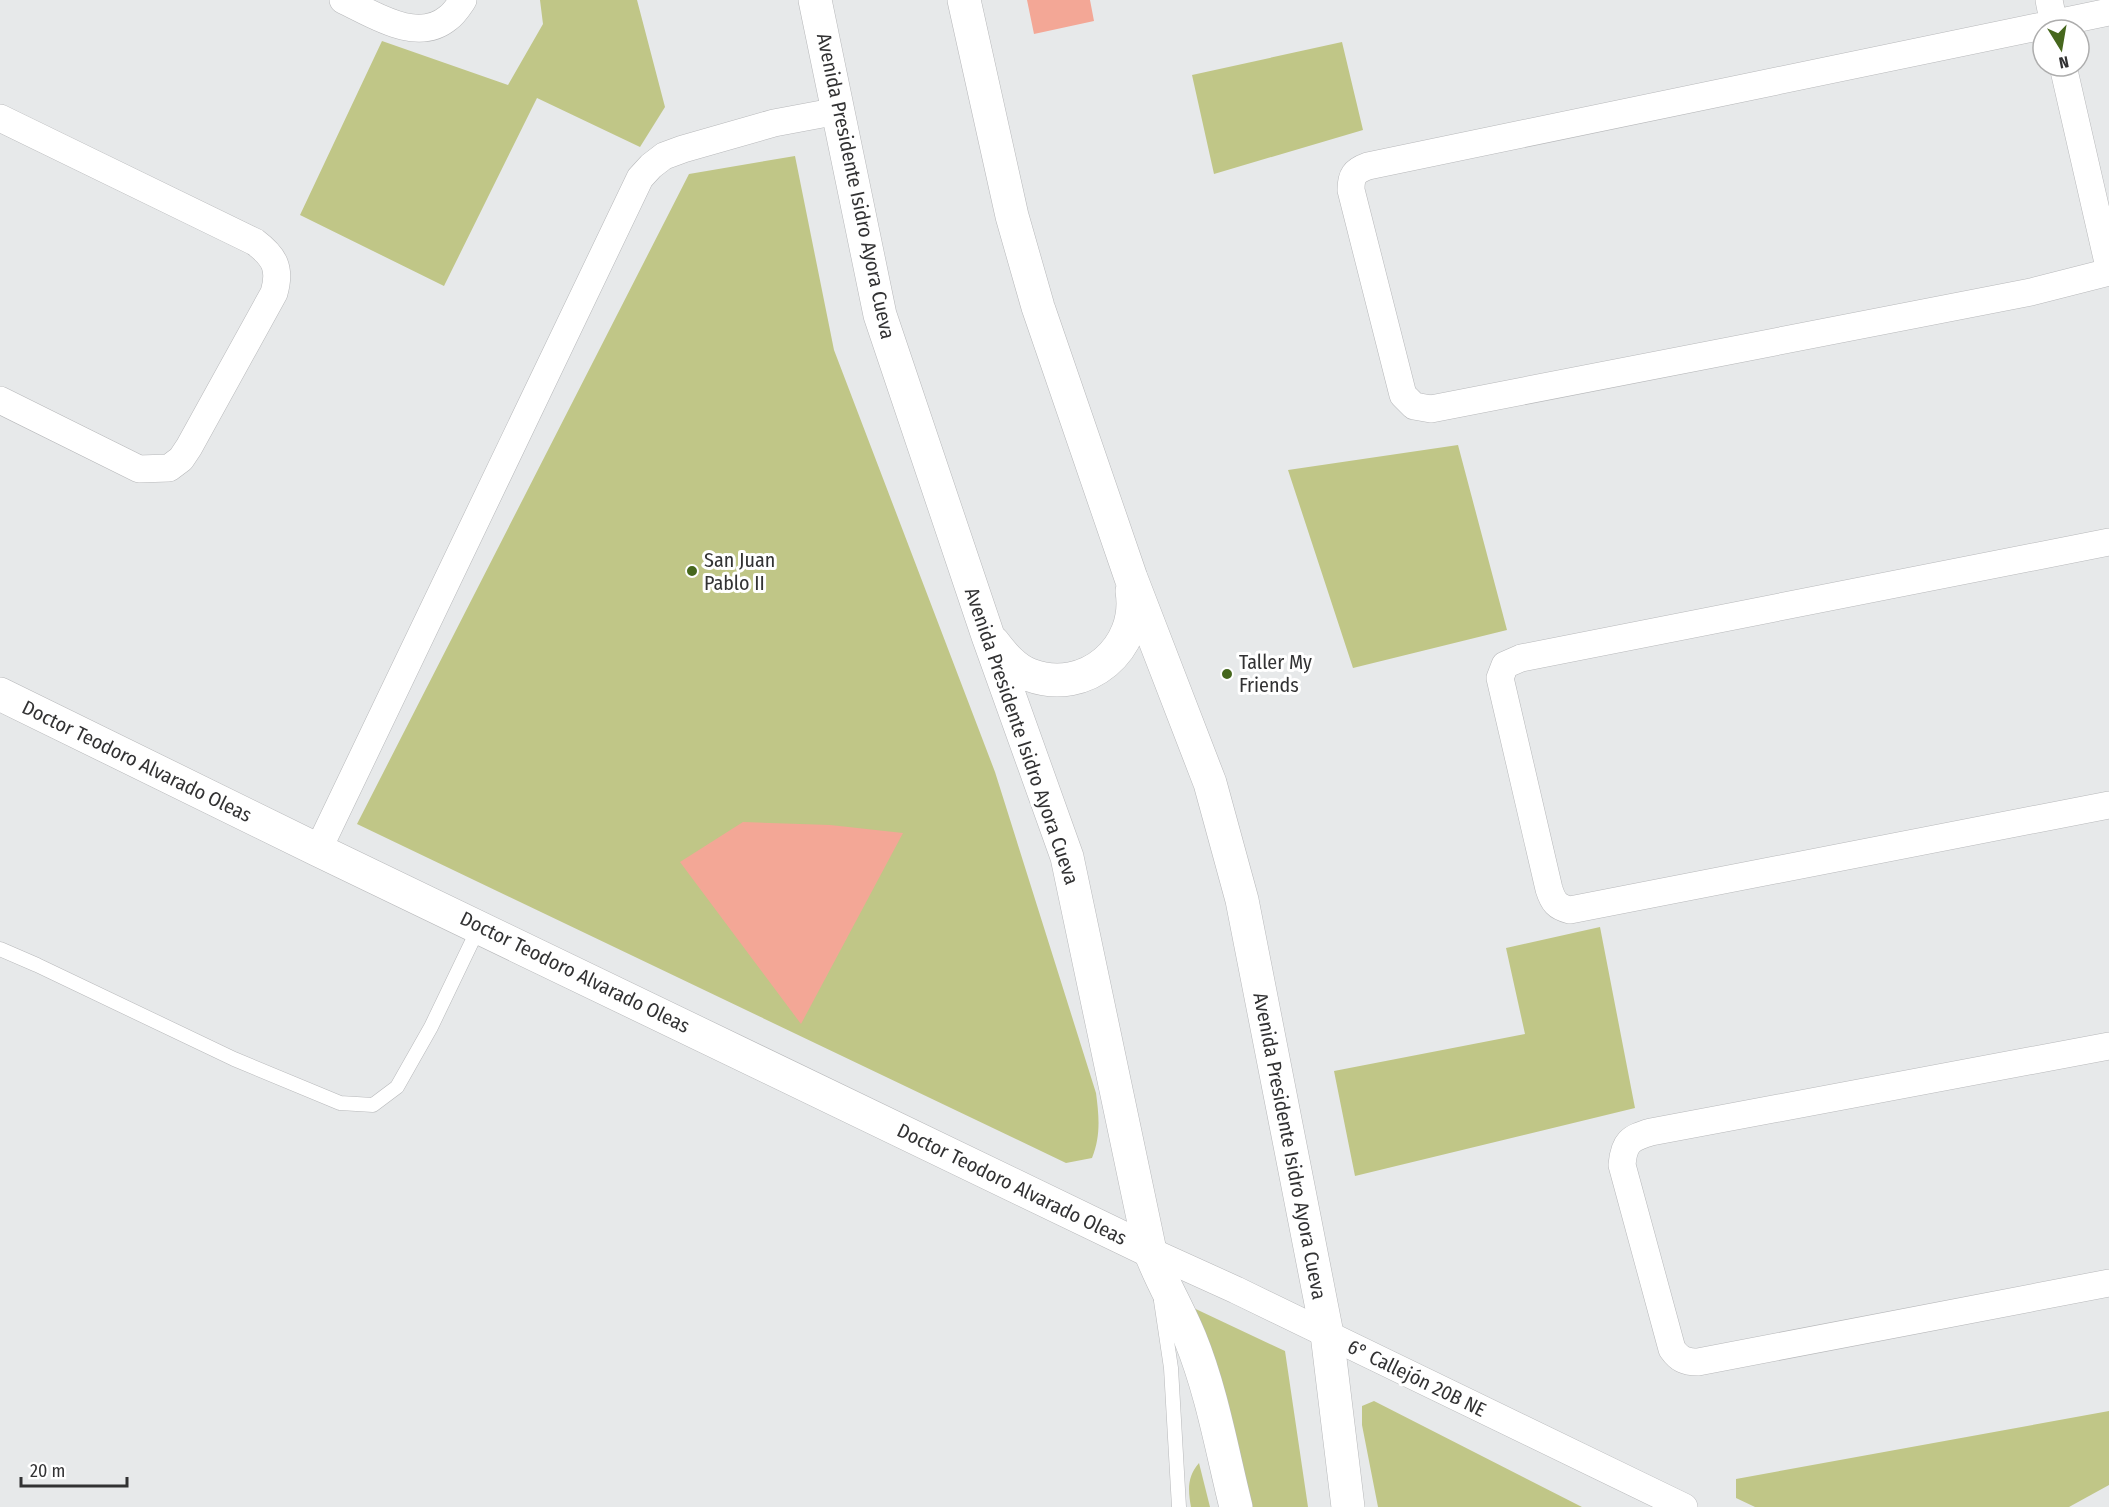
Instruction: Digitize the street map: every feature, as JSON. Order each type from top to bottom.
[{"type":"main road","name":"Avenida Presidente Isidro Ayora Cueva","points":[[815,0],[880,315],[988,636],[1067,857],[1153,1260],[1190,1338],[1211,1401],[1236,1507]]},
{"type":"main road","name":"Avenida Presidente Isidro Ayora Cueva","points":[[964,0],[1012,216],[1034,295],[1131,578],[1210,783],[1242,900],[1327,1334],[1348,1507]]},
{"type":"main road","points":[[988,636],[1005,659],[1030,675],[1059,680],[1087,675],[1112,659],[1128,634],[1135,606],[1131,578]]},
{"type":"main road","name":"Doctor Teodoro Alvarado Oleas","points":[[0,694],[318,850],[480,926],[1153,1260]]},
{"type":"street","points":[[343,0],[409,28],[428,28],[448,19],[463,0]]},
{"type":"street","points":[[2052,18],[2109,12]]},
{"type":"street","points":[[2031,23],[1356,170],[1351,179],[1351,190],[1403,395],[1414,406],[1431,410],[2031,292],[2109,270],[2066,78]]},
{"type":"street","points":[[318,850],[640,178],[651,165],[664,156],[683,149],[774,123],[838,111]]},
{"type":"street","points":[[0,118],[255,242],[268,252],[275,264],[277,281],[274,293],[189,447],[181,459],[169,468],[140,469],[0,400]]},
{"type":"street","points":[[2109,542],[1521,658],[1505,665],[1500,678],[1549,890],[1553,901],[1560,908],[1570,910],[2109,805]]},
{"type":"street","points":[[2109,1046],[1651,1132],[1629,1141],[1623,1152],[1622,1165],[1672,1349],[1678,1357],[1688,1362],[1698,1362],[2109,1283]]},
{"type":"street","name":"6° Callejón 20B NE","points":[[1153,1260],[1327,1334],[1684,1507]]},
{"type":"lane","points":[[0,949],[245,1064],[340,1103],[373,1105],[397,1086],[431,1027],[480,926]]},
{"type":"lane","points":[[1153,1260],[1171,1368],[1179,1507]]},
{"type":"green space","points":[[540,0],[637,0],[665,107],[640,147],[537,98],[444,286],[300,215],[382,41],[508,85],[543,24]]},
{"type":"green space","points":[[1342,42],[1363,130],[1214,174],[1192,75]]},
{"type":"green space","points":[[795,156],[834,350],[995,772],[1096,1093],[1098,1134],[1092,1158],[1066,1163],[357,824],[689,174]]},
{"type":"green space","points":[[1458,445],[1507,630],[1353,668],[1288,470]]},
{"type":"green space","points":[[1600,927],[1635,1108],[1355,1176],[1334,1071],[1525,1034],[1506,948]]},
{"type":"green space","points":[[1183,1303],[1285,1351],[1308,1507],[1252,1507]]},
{"type":"green space","points":[[1374,1401],[1582,1507],[1378,1507],[1362,1425],[1362,1406]]},
{"type":"green space","points":[[2109,1411],[2109,1485],[2069,1507],[1755,1507],[1736,1498],[1736,1479]]},
{"type":"green space","points":[[1199,1463],[1210,1507],[1191,1507],[1189,1484],[1192,1473]]},
{"type":"building","points":[[1027,0],[1090,0],[1094,21],[1034,34]]},
{"type":"building","points":[[743,822],[830,825],[903,833],[801,1024],[680,862]]},
{"type":"place","name":"San Juan Pablo II","points":[[692,571]]},
{"type":"place","name":"Taller My Friends","points":[[1227,674]]}]
